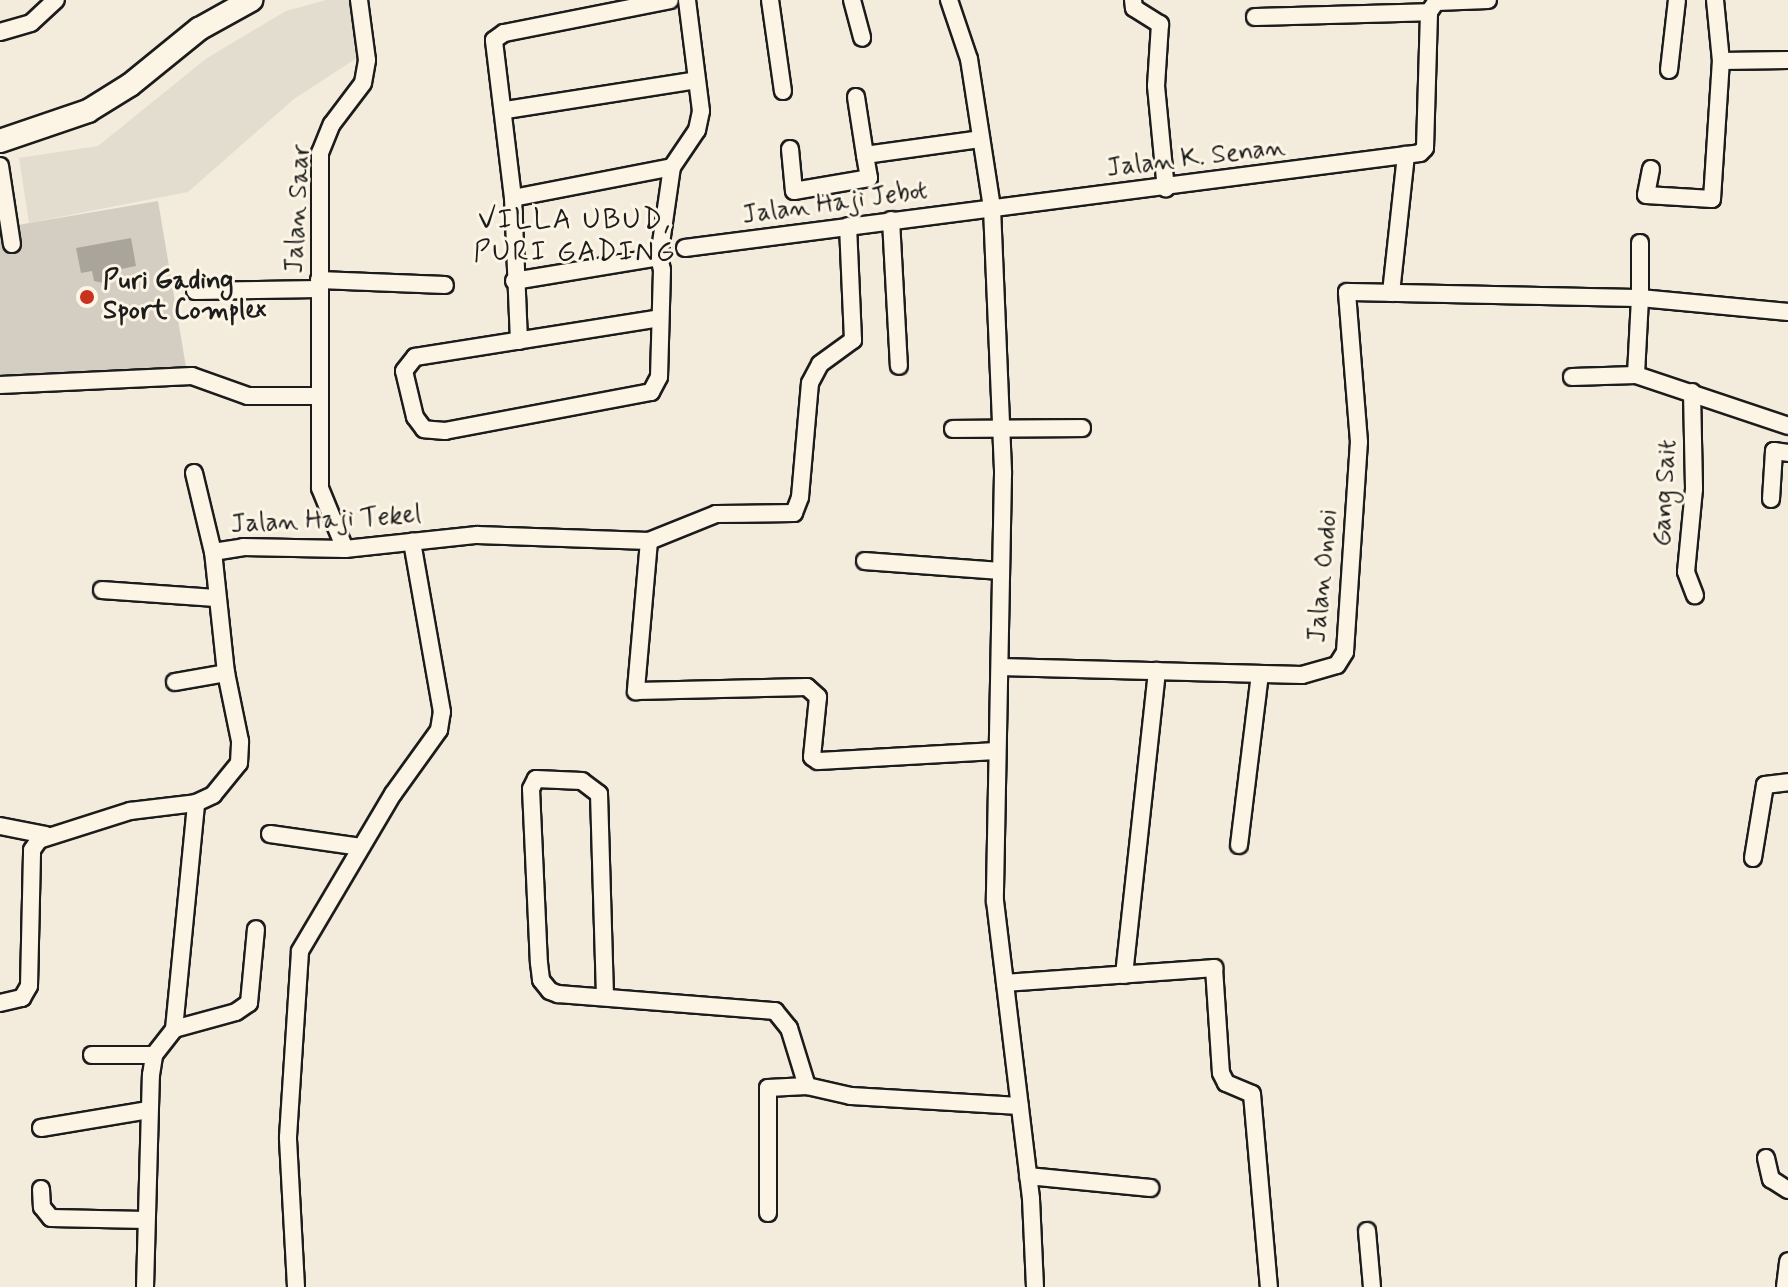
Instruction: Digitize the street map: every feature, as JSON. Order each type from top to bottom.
[{"type":"street","points":[[0,32],[31,23],[56,0]]},
{"type":"street","points":[[0,141],[88,111],[199,29],[251,0]]},
{"type":"street","name":"Jalan Saar","points":[[345,549],[320,488],[320,153],[332,124],[357,96],[367,60],[359,0]]},
{"type":"street","points":[[519,341],[514,281],[513,198],[497,35],[670,0]]},
{"type":"street","points":[[660,318],[408,363],[405,381],[419,426],[445,431],[649,394],[659,377],[660,318],[659,257],[672,167],[697,130],[701,111],[687,0]]},
{"type":"street","points":[[770,0],[783,91]]},
{"type":"street","points":[[852,0],[862,38]]},
{"type":"street","points":[[949,0],[969,59],[992,208],[1002,427],[995,901],[1028,1176],[1035,1287]]},
{"type":"street","points":[[1133,0],[1134,8],[1160,24],[1156,86],[1166,189]]},
{"type":"street","points":[[1488,0],[1436,2],[1429,12],[1425,148],[1406,155],[1391,293],[1640,298],[1788,312]]},
{"type":"street","points":[[1669,70],[1677,0]]},
{"type":"street","points":[[1651,169],[1646,195],[1712,199],[1721,61],[1715,0]]},
{"type":"street","points":[[1255,17],[1429,12]]},
{"type":"street","points":[[1721,61],[1788,60]]},
{"type":"street","points":[[506,110],[697,80]]},
{"type":"street","points":[[790,149],[794,191],[869,178],[856,97]]},
{"type":"street","points":[[865,155],[980,139]]},
{"type":"street","name":"Jalan K. Senan","points":[[992,208],[1166,189],[1406,155]]},
{"type":"street","points":[[0,166],[12,244]]},
{"type":"street","points":[[513,198],[672,167]]},
{"type":"street","name":"Jalan Haji Jebot","points":[[685,248],[992,208]]},
{"type":"street","points":[[891,220],[899,366]]},
{"type":"street","name":"Jalan Haji Tekel","points":[[196,803],[213,795],[239,763],[240,741],[215,598],[213,552],[243,547],[345,549],[477,535],[649,541],[699,517],[786,515],[799,506],[810,383],[820,364],[853,340],[848,226]]},
{"type":"street","points":[[1636,375],[1640,243]]},
{"type":"street","points":[[514,281],[659,257]]},
{"type":"street","points":[[195,291],[319,284],[445,285]]},
{"type":"street","name":"Jalan Ondoi","points":[[1000,667],[1260,674],[1320,673],[1337,665],[1345,652],[1359,442],[1345,306],[1347,292],[1391,293]]},
{"type":"street","points":[[1572,377],[1636,375],[1788,426]]},
{"type":"street","points":[[0,385],[192,376],[248,396],[318,396]]},
{"type":"street","name":"Gang Sait","points":[[1692,392],[1694,489],[1686,572],[1695,595]]},
{"type":"street","points":[[953,429],[1082,428]]},
{"type":"street","points":[[1771,499],[1774,451],[1788,453]]},
{"type":"street","points":[[194,473],[213,552]]},
{"type":"street","points":[[649,541],[636,691],[807,687],[818,697],[812,757],[818,761],[997,751]]},
{"type":"street","points":[[296,1287],[288,1137],[296,970],[300,951],[361,847],[439,730],[442,712],[412,542]]},
{"type":"street","points":[[865,561],[1000,571]]},
{"type":"street","points":[[102,590],[215,598]]},
{"type":"street","points":[[1124,975],[1157,671]]},
{"type":"street","points":[[175,682],[226,673]]},
{"type":"street","points":[[1239,845],[1260,674]]},
{"type":"street","points":[[605,996],[599,794],[582,781],[536,779],[531,789],[541,980],[558,994],[775,1011],[789,1028],[807,1086]]},
{"type":"street","points":[[1753,858],[1765,785],[1788,782]]},
{"type":"street","points":[[0,826],[46,835],[130,811],[196,803],[174,1029],[154,1055],[148,1110],[145,1287]]},
{"type":"street","points":[[270,834],[361,847]]},
{"type":"street","points":[[0,1003],[22,998],[29,986],[32,850],[46,835]]},
{"type":"street","points":[[174,1029],[236,1012],[249,1003],[256,929]]},
{"type":"street","points":[[1005,983],[1214,968],[1221,1073],[1226,1083],[1252,1094],[1269,1287]]},
{"type":"street","points":[[92,1055],[154,1055]]},
{"type":"street","points":[[768,1213],[768,1088],[807,1086],[851,1096],[1020,1106]]},
{"type":"street","points":[[41,1128],[148,1110]]},
{"type":"street","points":[[1766,1158],[1771,1179],[1788,1190]]},
{"type":"street","points":[[1028,1176],[1150,1188]]},
{"type":"street","points":[[41,1189],[42,1207],[51,1218],[146,1220]]},
{"type":"street","points":[[1367,1231],[1372,1287]]},
{"type":"street","points":[[1785,1287],[1788,1261]]},
{"type":"shaded area","points":[[326,0],[355,0],[363,54],[294,99],[188,192],[29,223],[19,158],[98,146],[207,58],[286,11]]},
{"type":"shaded area","name":"Puri Gading Sport Complex","points":[[158,201],[186,367],[0,380],[0,228]]},
{"type":"shaded area","points":[[131,238],[136,266],[121,269],[109,284],[94,281],[92,271],[81,273],[76,248]]},
{"type":"place","name":"Puri Gading Sport Complex","points":[[87,297]]},
{"type":"district","name":"VILLA UBUD, PURI GADING","points":[[575,237]]}]
